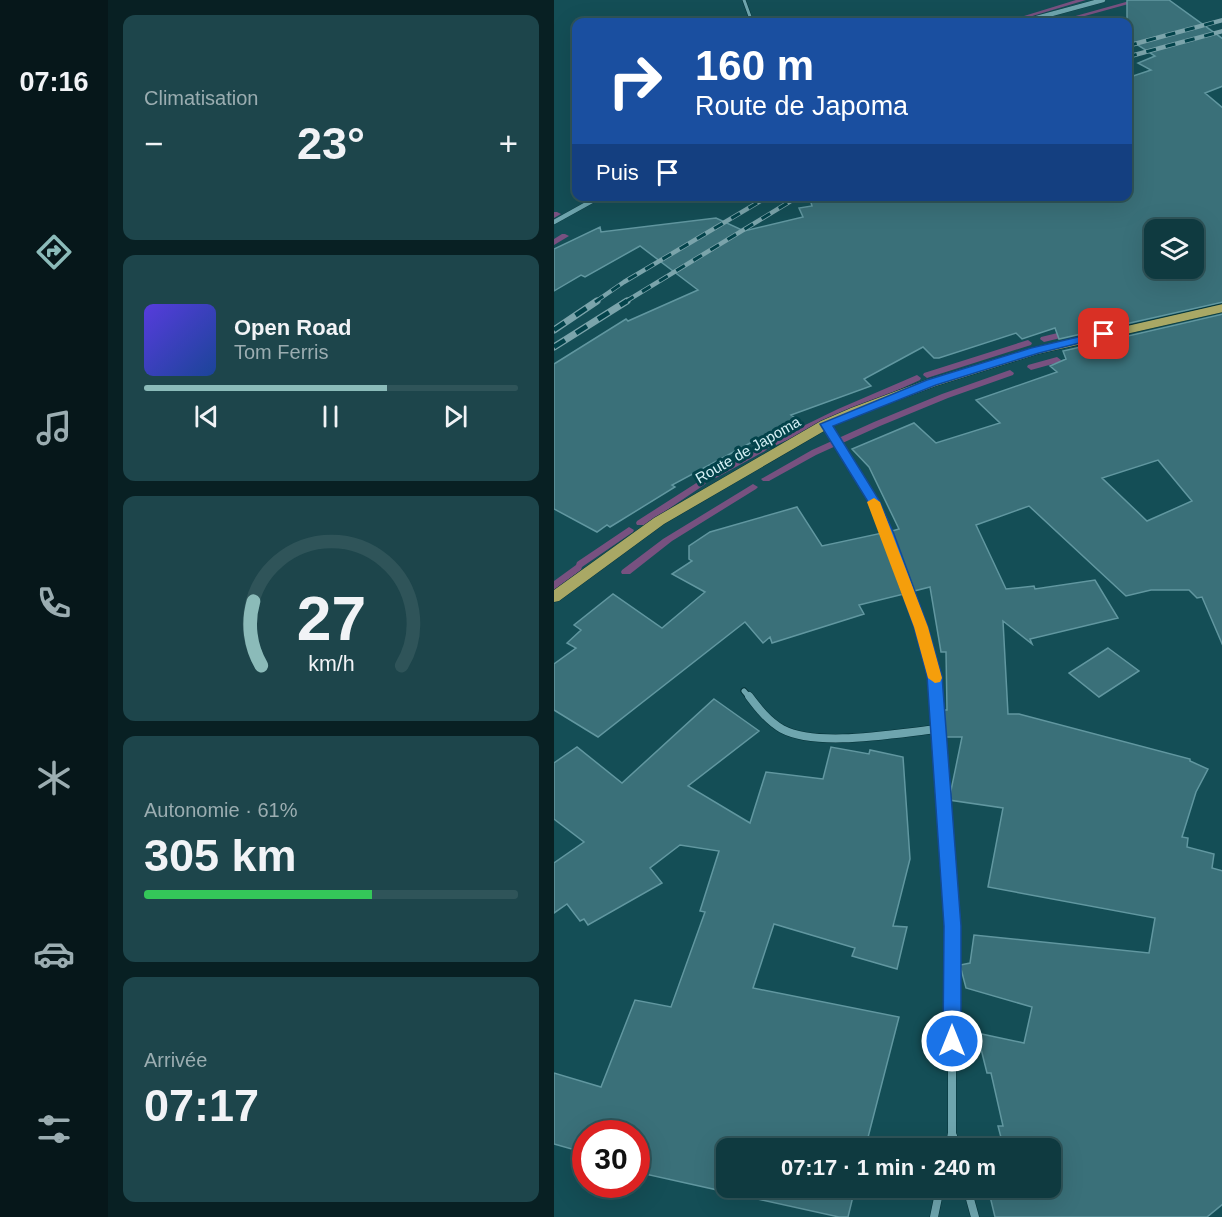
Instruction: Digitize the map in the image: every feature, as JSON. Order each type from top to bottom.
[{"type":"main road","name":"Route de Japoma","points":[[554,597],[659,521],[826,424],[932,383],[1035,351],[1223,308]]},
{"type":"street","points":[[1037,18],[1103,0]]},
{"type":"street","points":[[554,222],[593,201]]},
{"type":"street","points":[[826,424],[873,500],[888,534],[921,627],[935,676],[952,926],[953,1138]]},
{"type":"street","points":[[744,691],[764,714],[784,730],[804,735],[844,736],[938,729]]},
{"type":"street","points":[[951,1138],[952,1133]]},
{"type":"street","points":[[934,1217],[938,1198]]},
{"type":"street","points":[[970,1198],[976,1217]]},
{"type":"lane","points":[[744,0],[751,18]]},
{"type":"building","points":[[1127,0],[1169,0],[1223,39],[1223,86],[1205,93],[1223,108],[1223,302],[1059,339],[1055,328],[1022,339],[1016,333],[939,358],[934,358],[923,347],[864,379],[871,386],[791,415],[801,422],[757,444],[754,441],[672,485],[675,487],[610,527],[607,525],[597,532],[554,509],[554,364],[626,319],[628,321],[698,290],[640,246],[585,277],[581,275],[554,291],[554,249],[600,227],[601,232],[716,218],[744,231],[803,217],[799,208],[812,206],[810,201],[1132,201],[1132,76],[1151,70],[1138,63],[1155,56],[1132,41],[1132,18],[1127,18]]},
{"type":"building","points":[[1223,314],[1223,646],[1202,597],[1197,598],[1189,590],[1151,590],[1126,596],[1029,506],[976,525],[1006,589],[1034,586],[1035,589],[1095,580],[1118,618],[1030,639],[1032,644],[1003,621],[1008,714],[1019,714],[1190,759],[1208,769],[1196,792],[1182,837],[1188,838],[1187,847],[1214,854],[1212,868],[1223,871],[1223,1204],[1207,1217],[995,1217],[990,1198],[1061,1198],[1061,1138],[1001,1138],[998,1126],[1003,1126],[991,1073],[987,1073],[977,1033],[1024,1043],[1032,1007],[966,988],[960,965],[970,963],[974,935],[1149,953],[1155,918],[988,887],[1003,808],[949,800],[962,737],[945,737],[943,710],[947,710],[946,652],[941,652],[930,587],[914,591],[892,531],[899,529],[869,467],[852,449],[914,423],[936,443],[1000,423],[976,400],[1057,372],[1050,366],[1066,359],[1063,351]],"holes":[[[1158,460],[1192,501],[1147,521],[1102,478]]]},
{"type":"building","points":[[797,507],[822,546],[882,533],[904,594],[859,605],[864,614],[772,643],[770,637],[763,643],[745,622],[598,737],[554,710],[554,664],[576,648],[567,643],[581,630],[574,625],[613,594],[662,628],[705,592],[672,574],[692,561],[689,559],[689,546],[710,532]]},
{"type":"building","points":[[1108,648],[1139,671],[1099,697],[1069,673]]},
{"type":"building","points":[[714,699],[759,731],[688,786],[750,823],[766,772],[823,779],[831,747],[869,754],[870,750],[903,757],[910,859],[893,926],[907,927],[897,969],[852,956],[855,948],[774,924],[753,988],[899,1017],[868,1138],[716,1138],[716,1190],[650,1175],[650,1120],[572,1120],[572,1149],[554,1144],[554,1073],[601,1087],[635,1000],[671,1007],[705,912],[700,911],[719,851],[680,845],[650,868],[662,883],[588,925],[584,919],[580,921],[567,904],[554,913],[554,863],[584,842],[554,819],[554,763],[577,747],[622,783]]},
{"type":"building","points":[[753,1198],[853,1198],[848,1217]]},
{"type":"waterway","points":[[1027,16],[1083,0]]},
{"type":"waterway","points":[[1072,18],[1140,0]]},
{"type":"waterway","points":[[554,243],[565,236]]},
{"type":"waterway","points":[[1044,339],[1070,333]]},
{"type":"waterway","points":[[927,375],[1028,343]]},
{"type":"waterway","points":[[1031,367],[1057,360]]},
{"type":"waterway","points":[[880,423],[945,396],[1010,373]]},
{"type":"waterway","points":[[769,445],[917,378]]},
{"type":"waterway","points":[[815,452],[877,424]]},
{"type":"waterway","points":[[713,476],[762,449]]},
{"type":"waterway","points":[[790,466],[812,454]]},
{"type":"waterway","points":[[766,479],[787,468]]},
{"type":"waterway","points":[[641,523],[701,483]]},
{"type":"waterway","points":[[672,538],[753,487]]},
{"type":"waterway","points":[[581,564],[629,530]]},
{"type":"waterway","points":[[626,572],[667,541]]},
{"type":"waterway","points":[[554,586],[577,568]]},
{"type":"railway","points":[[1132,45],[1223,20]]},
{"type":"railway","points":[[1132,56],[1223,31]]},
{"type":"railway","points":[[595,302],[624,282],[761,201]]},
{"type":"railway","points":[[625,302],[791,201]]},
{"type":"railway","points":[[554,330],[597,301]]},
{"type":"railway","points":[[554,347],[627,301]]},
{"type":"slow traffic","points":[[874,502],[888,534],[921,627],[935,678]]},
{"type":"route","points":[[952,1041],[952,926],[935,676],[921,627],[888,534],[873,500],[826,424],[932,383],[1035,351],[1104,334]]}]
